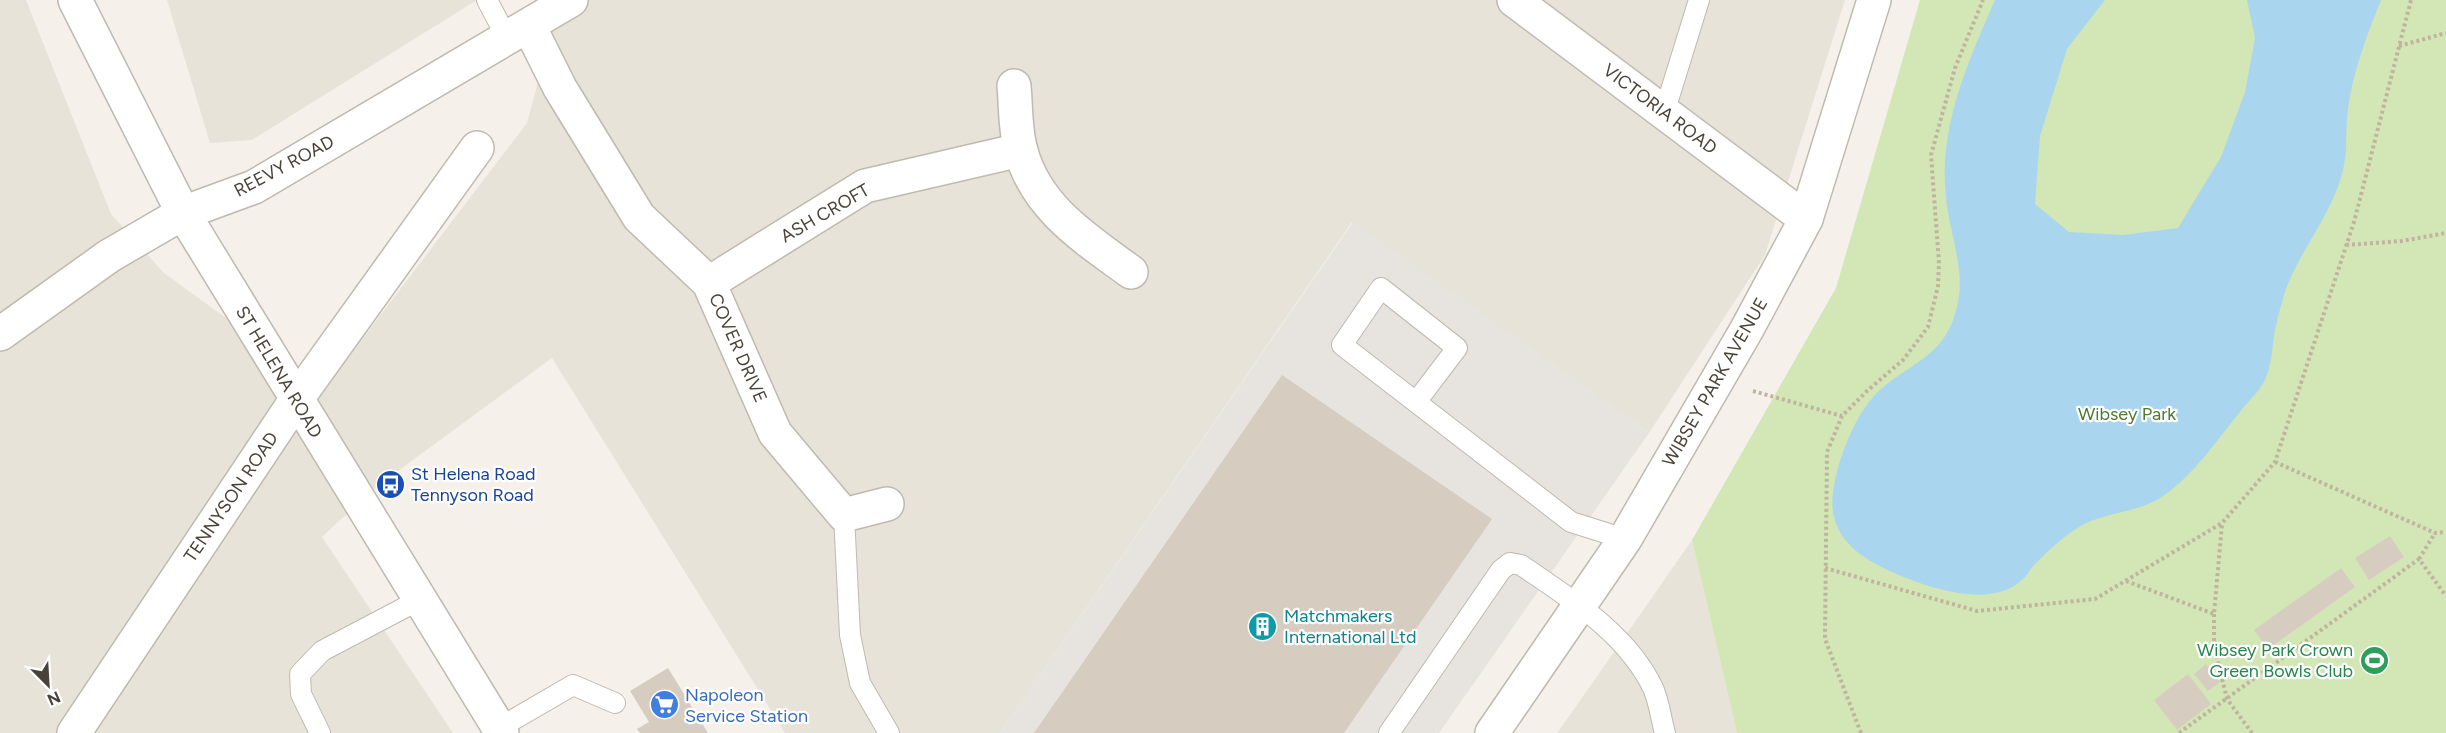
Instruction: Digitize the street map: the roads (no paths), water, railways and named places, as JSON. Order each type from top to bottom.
[{"type":"street","name":"ST HELENA ROAD","points":[[75,0],[183,213],[500,730]]},
{"type":"street","name":"REEVY ROAD","points":[[0,334],[109,255],[183,213],[254,187],[572,0]]},
{"type":"street","name":"VICTORIA ROAD","points":[[1514,0],[1806,219]]},
{"type":"street","name":"WIBSEY PARK AVENUE","points":[[1492,733],[1625,539],[1748,329],[1806,219],[1874,0]]},
{"type":"street","name":"COVER DRIVE","points":[[518,32],[560,88],[639,217],[709,283],[775,433],[844,515]]},
{"type":"street","points":[[1014,86],[1020,150],[1034,187],[1069,226],[1131,272]]},
{"type":"street","name":"TENNYSON ROAD","points":[[74,733],[296,400],[477,148]]},
{"type":"street","name":"ASH CROFT","points":[[709,283],[865,186],[1020,150]]},
{"type":"street","points":[[844,515],[887,504]]},
{"type":"lane","points":[[487,0],[518,32]]},
{"type":"lane","points":[[1664,113],[1699,0]]},
{"type":"lane","points":[[1416,402],[1456,348],[1381,288],[1342,345],[1571,522],[1625,539]]},
{"type":"lane","points":[[844,515],[850,635],[860,683],[889,733]]},
{"type":"lane","points":[[1389,733],[1501,570],[1510,563],[1521,565],[1578,605],[1626,647],[1653,688],[1665,733]]},
{"type":"lane","points":[[320,733],[301,694],[300,674],[322,651],[419,600]]},
{"type":"lane","points":[[500,730],[573,685],[615,703]]},
{"type":"water","points":[[1995,0],[2105,0],[2067,49],[2040,136],[2035,204],[2069,232],[2123,235],[2178,228],[2221,157],[2245,92],[2255,38],[2247,0],[2381,0],[2353,81],[2347,117],[2345,162],[2339,184],[2288,285],[2275,330],[2269,370],[2262,386],[2195,467],[2163,496],[2134,509],[2084,524],[2059,541],[2022,580],[2009,589],[1993,594],[1976,595],[1922,584],[1866,558],[1845,540],[1838,529],[1832,502],[1836,475],[1860,415],[1874,396],[1887,384],[1936,348],[1953,321],[1958,302],[1960,276],[1946,197],[1946,146],[1957,96]]},
{"type":"place","name":"St Helena Road Tennyson Road","points":[[390,484]]},
{"type":"place","name":"Matchmakers International Ltd","points":[[1263,626]]},
{"type":"place","name":"Wibsey Park Crown Green Bowls Club","points":[[2374,660]]},
{"type":"place","name":"Napoleon Service Station","points":[[664,705]]},
{"type":"park label","name":"Wibsey Park","points":[[2127,414]]}]
